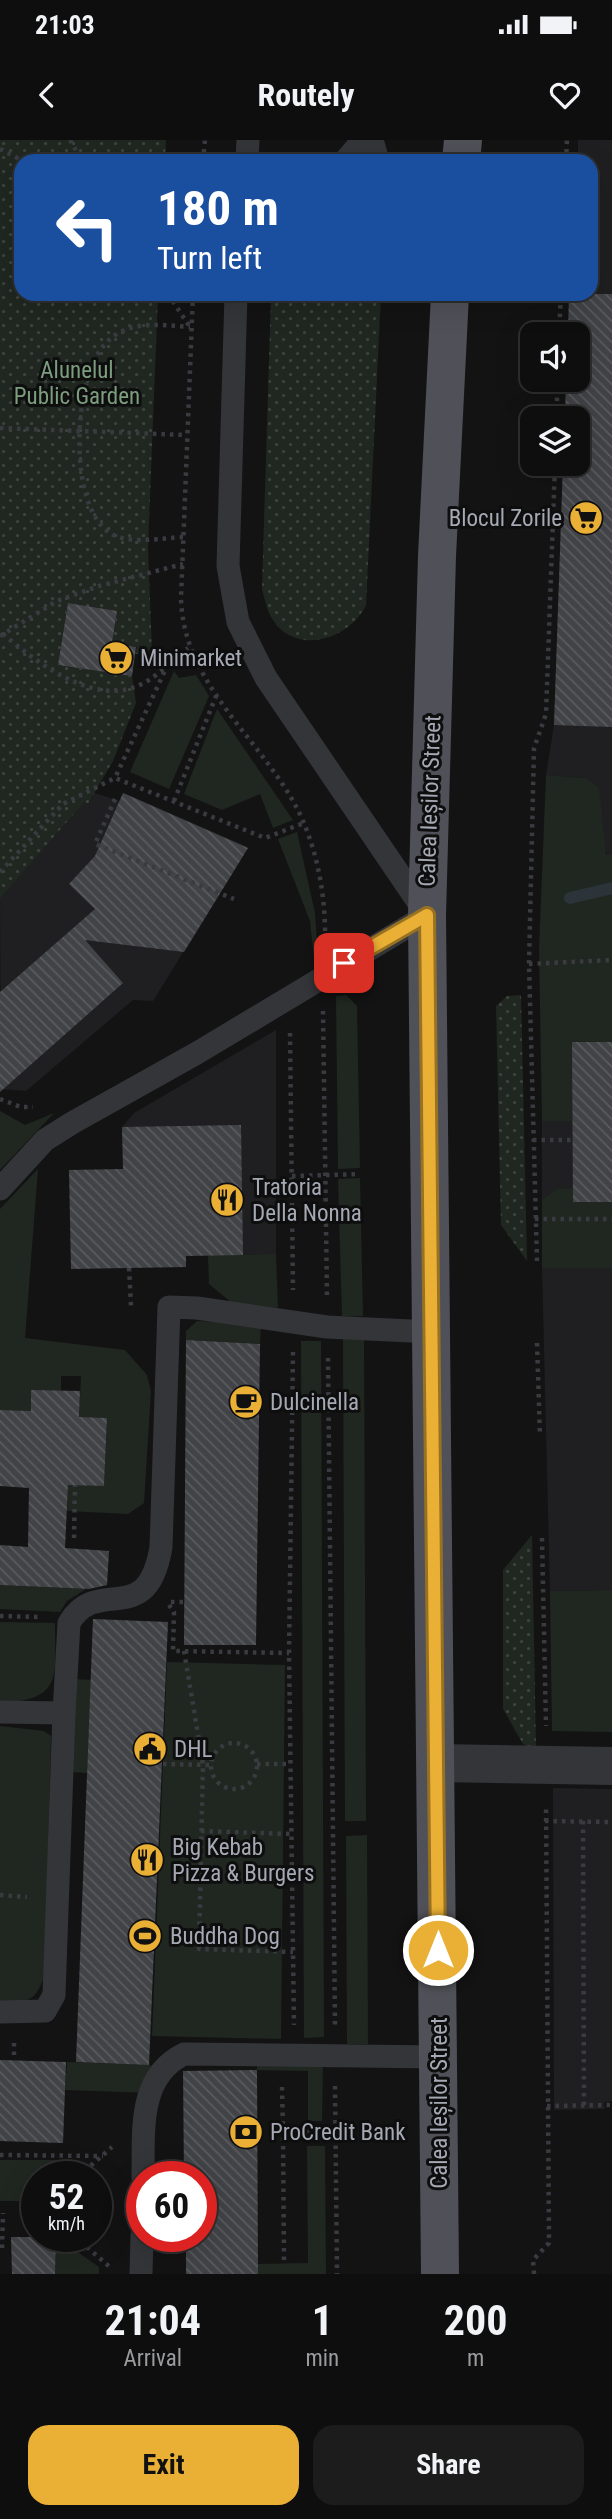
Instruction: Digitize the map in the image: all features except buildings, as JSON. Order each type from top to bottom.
[{"type":"main road","name":"Calea Ieșilor Street","points":[[440,2274],[427,915],[437,556],[450,301]]},
{"type":"street","points":[[437,1763],[612,1766]]},
{"type":"lane","points":[[351,154],[363,140]]},
{"type":"lane","points":[[0,1189],[45,1140],[197,1053],[427,915],[266,678],[238,622],[228,566],[237,301]]},
{"type":"lane","points":[[0,2012],[45,2011],[54,1995],[69,1623],[77,1611],[87,1604],[128,1598],[142,1592],[152,1582],[161,1547],[169,1307],[197,1308],[327,1327],[432,1332]]},
{"type":"lane","points":[[0,1712],[64,1713]]},
{"type":"lane","points":[[143,2161],[145,2104],[170,2061],[184,2054],[439,2057]]},
{"type":"lane","points":[[141,2274],[142,2252]]},
{"type":"path","points":[[173,301],[190,327]]},
{"type":"path","points":[[192,301],[181,604],[188,648],[216,695],[292,799],[310,834],[320,885],[325,951]]},
{"type":"path","points":[[560,322],[561,301]]},
{"type":"path","points":[[183,537],[124,539],[99,525],[84,496],[80,472],[81,432],[89,376],[105,344],[130,327],[153,324],[190,327]]},
{"type":"path","points":[[0,428],[186,435]]},
{"type":"path","points":[[537,1261],[529,964],[534,748],[546,714],[555,476]]},
{"type":"path","points":[[183,565],[99,586],[57,601],[2,635],[53,673],[95,687],[115,690],[135,687],[188,648]]},
{"type":"path","points":[[0,872],[63,804],[115,778],[168,664]]},
{"type":"path","points":[[174,802],[216,695]]},
{"type":"path","points":[[115,778],[265,838],[304,823]]},
{"type":"path","points":[[115,799],[95,844],[234,899]]},
{"type":"path","points":[[529,964],[612,960]]},
{"type":"path","points":[[323,1004],[335,1829],[337,2274]]},
{"type":"path","points":[[0,1099],[22,1107],[33,1107]]},
{"type":"path","points":[[533,1140],[572,1140]]},
{"type":"path","points":[[292,1176],[360,1174]]},
{"type":"path","points":[[535,1219],[612,1219]]},
{"type":"path","points":[[129,1268],[131,1306]]},
{"type":"path","points":[[537,1343],[540,1436]]},
{"type":"path","points":[[74,1538],[75,1485]]},
{"type":"path","points":[[542,1538],[546,1740]]},
{"type":"path","points":[[152,1582],[174,1612],[173,1651],[289,1653],[294,2054]]},
{"type":"path","points":[[184,1651],[203,1764],[199,1949],[293,1952]]},
{"type":"path","points":[[230,1742],[246,1745],[256,1756],[257,1764],[249,1783],[236,1789],[221,1786],[211,1773],[210,1765],[216,1749],[230,1742]]},
{"type":"path","points":[[163,1764],[210,1765]]},
{"type":"path","points":[[257,1764],[291,1764]]},
{"type":"path","points":[[534,2274],[533,2260],[548,2243],[546,1798]]},
{"type":"path","points":[[545,1821],[612,1822]]},
{"type":"path","points":[[583,1821],[584,2105]]},
{"type":"path","points":[[201,1831],[291,1833]]},
{"type":"path","points":[[282,2075],[284,2260]]},
{"type":"path","points":[[547,2106],[612,2105]]},
{"type":"path","points":[[282,2131],[335,2132]]},
{"type":"path","points":[[0,2155],[103,2156]]},
{"type":"path","points":[[2,2248],[3,2213]]},
{"type":"path","points":[[93,2252],[118,2274]]},
{"type":"shaded area","name":"Blocul Zorile","points":[[578,140],[612,140],[612,855],[607,856],[586,778],[546,775],[554,725],[563,476],[590,476],[590,406],[565,406],[566,392],[590,392],[590,322],[568,322],[569,301],[598,301],[598,154],[578,154]]},
{"type":"shaded area","points":[[95,793],[119,801],[124,793],[248,847],[153,1001],[133,1000],[26,1091],[1,1089],[0,899],[84,801],[88,804]]},
{"type":"shaded area","points":[[276,1030],[276,1254],[186,1255],[123,1169],[122,1127],[134,1113]]},
{"type":"shaded area","points":[[542,1042],[612,1042],[612,1590],[550,1591],[542,1268]]},
{"type":"shaded area","points":[[553,1788],[612,1789],[612,2101],[604,2102],[605,2109],[554,2110]]},
{"type":"green space","name":"Alunelul Public Garden","points":[[0,140],[166,140],[165,154],[14,154],[14,301],[158,301],[148,547],[152,653],[135,654],[137,647],[112,643],[117,611],[68,603],[58,665],[132,676],[136,703],[113,761],[88,804],[84,802],[0,899]]},
{"type":"green space","points":[[271,301],[381,301],[366,605],[359,617],[336,634],[323,639],[296,638],[283,631],[273,620],[262,589]]},
{"type":"green space","points":[[174,671],[179,678],[196,675],[209,696],[169,789],[130,772]]},
{"type":"green space","points":[[217,709],[293,820],[273,828],[260,794],[222,810],[184,794]]},
{"type":"green space","points":[[546,775],[586,778],[599,788],[606,855],[612,855],[612,1042],[572,1042],[572,1121],[542,1121],[539,949]]},
{"type":"green space","points":[[297,832],[315,913],[318,959],[314,959],[310,921],[278,839]]},
{"type":"green space","points":[[346,995],[357,1006],[360,1168],[338,1169],[336,996]]},
{"type":"green space","points":[[521,995],[527,1261],[501,1225],[496,1006],[507,996]]},
{"type":"green space","points":[[0,1111],[25,1125],[54,1113],[0,1170]]},
{"type":"green space","points":[[38,1169],[25,1338],[125,1350],[147,1375],[151,1391],[144,1503],[128,1514],[67,1511],[68,1484],[104,1486],[107,1418],[79,1417],[81,1376],[61,1376],[61,1391],[31,1411],[0,1410],[0,1209]]},
{"type":"green space","points":[[360,1178],[363,1316],[342,1316],[338,1179]]},
{"type":"green space","points":[[574,1188],[574,1202],[612,1202],[612,1268],[542,1268],[542,1200],[557,1189]]},
{"type":"green space","points":[[276,1254],[278,1308],[232,1303],[209,1284],[208,1255]]},
{"type":"green space","points":[[197,1321],[261,1324],[260,1344],[186,1340],[186,1331]]},
{"type":"green space","points":[[343,1337],[364,1337],[366,1821],[345,1821]]},
{"type":"green space","points":[[301,1341],[321,1341],[324,2037],[304,2038]]},
{"type":"green space","points":[[532,1535],[536,1750],[523,1744],[503,1709],[503,1570]]},
{"type":"green space","points":[[0,1585],[86,1589],[67,1601],[60,1612],[0,1609]]},
{"type":"green space","points":[[612,1590],[612,1732],[552,1731],[550,1591]]},
{"type":"green space","points":[[0,1622],[55,1623],[52,1682],[36,1697],[0,1703]]},
{"type":"green space","points":[[167,1662],[285,1665],[281,2039],[152,2036]]},
{"type":"green space","points":[[73,1679],[91,1680],[87,1773],[69,1772]]},
{"type":"green space","points":[[0,1726],[44,1731],[51,1736],[45,1973],[34,1995],[18,2002],[0,2001]]},
{"type":"green space","points":[[367,1835],[368,2044],[347,2044],[346,1836]]},
{"type":"green space","points":[[67,2062],[151,2065],[150,2093],[65,2090]]},
{"type":"green space","points":[[257,2065],[323,2065],[322,2121],[308,2121],[308,2071],[257,2070]]},
{"type":"green space","points":[[307,2146],[325,2146],[326,2274],[258,2274],[258,2264],[308,2263]]},
{"type":"green space","points":[[0,2160],[79,2160],[21,2161],[21,2201],[0,2201]]},
{"type":"green space","points":[[56,2252],[78,2252],[99,2267],[99,2274],[55,2274]]},
{"type":"waterway","points":[[570,898],[612,888]]},
{"type":"place","name":"Blocul Zorile","points":[[586,518]]},
{"type":"place","name":"Minimarket","points":[[116,658]]},
{"type":"place","name":"Tratoria Della Nonna","points":[[227,1200]]},
{"type":"place","name":"Dulcinella","points":[[246,1402]]},
{"type":"place","name":"DHL","points":[[150,1749]]},
{"type":"place","name":"Big Kebab Pizza & Burgers","points":[[147,1860]]},
{"type":"place","name":"Buddha Dog","points":[[145,1936]]},
{"type":"place","name":"ProCredit Bank","points":[[246,2132]]},
{"type":"route","points":[[344,963],[427,915],[438,1950]]}]
